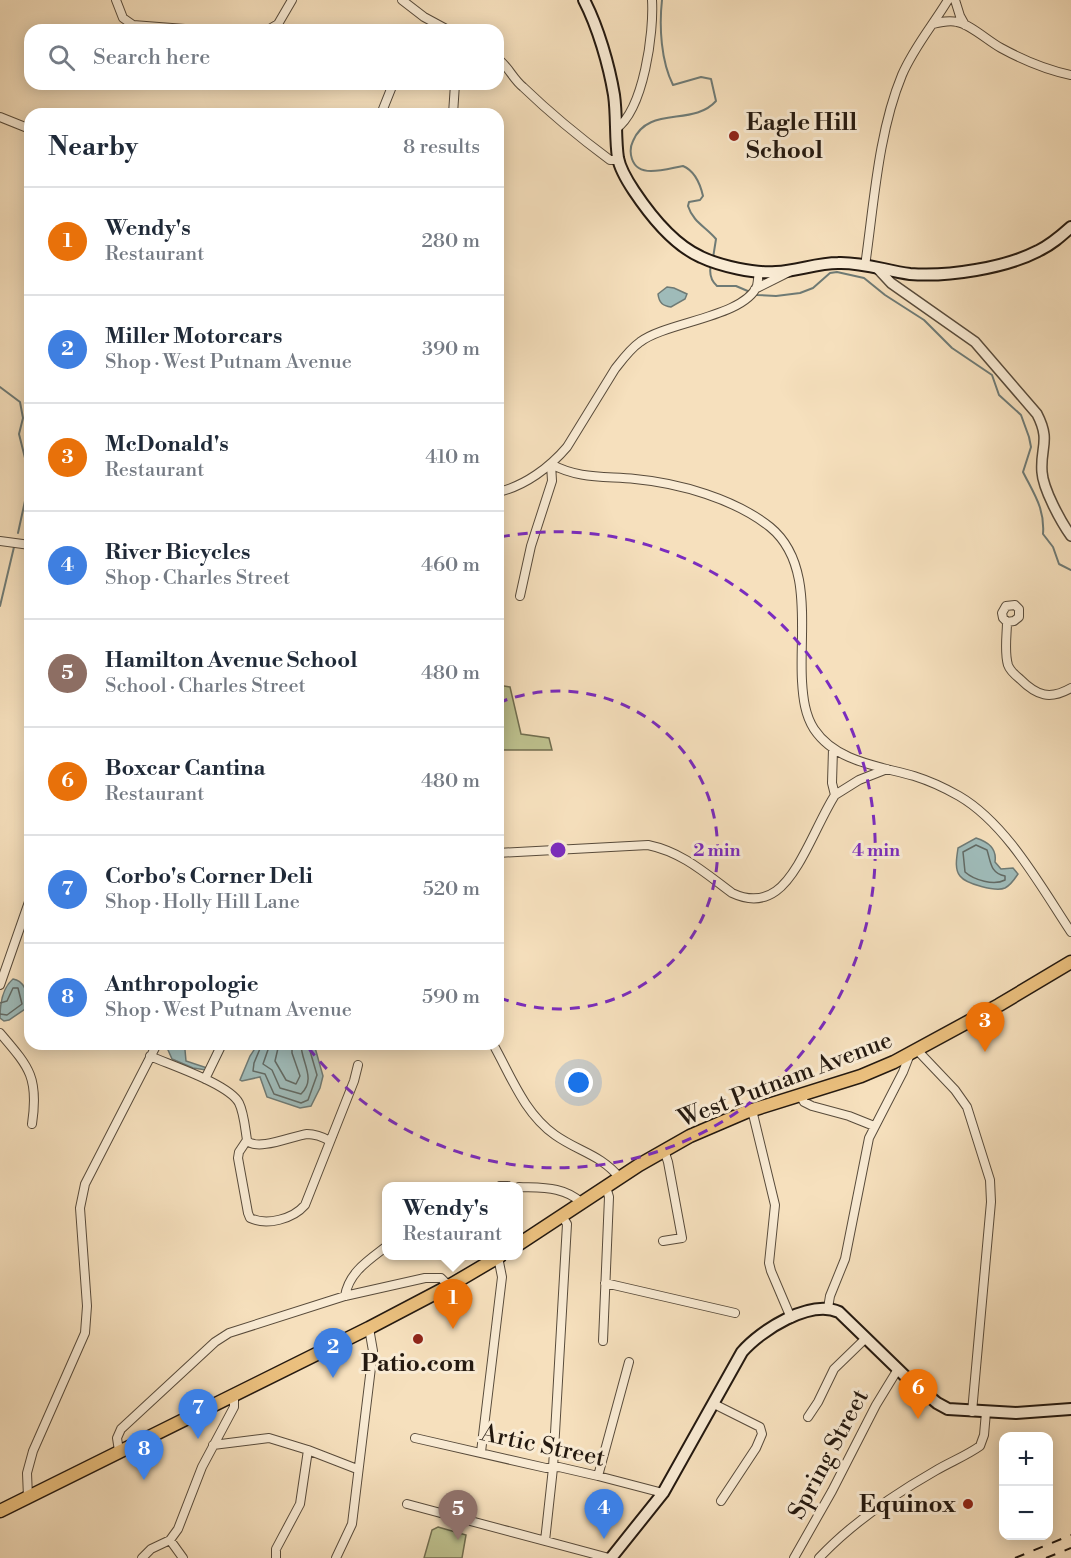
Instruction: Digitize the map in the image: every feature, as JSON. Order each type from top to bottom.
[{"type":"main road","points":[[584,0],[595,27],[614,92],[618,160],[635,192],[653,215],[682,246],[711,261],[759,272],[793,270],[827,263],[848,263],[928,274],[950,273],[1016,260],[1038,251],[1071,227]]},
{"type":"main road","name":"West Putnam Avenue","points":[[523,1241],[664,1150],[690,1136],[752,1110],[872,1072],[999,1005],[1071,962]]},
{"type":"main road","points":[[0,1511],[369,1328],[449,1286],[492,1260]]},
{"type":"main road","points":[[610,1558],[663,1493],[735,1364],[749,1344],[761,1334],[808,1311],[828,1308],[839,1312],[898,1369],[942,1407],[955,1411],[1026,1413],[1071,1409]]},
{"type":"street","points":[[116,0],[123,18],[132,24]]},
{"type":"street","points":[[278,24],[292,0]]},
{"type":"street","points":[[402,0],[438,24]]},
{"type":"street","points":[[616,129],[623,124],[632,107],[645,72],[649,55],[652,0]]},
{"type":"street","points":[[948,0],[918,44],[902,76],[890,115],[883,144],[871,267],[975,342],[1037,414],[1046,442],[1042,474],[1071,536]]},
{"type":"street","points":[[955,0],[965,25]]},
{"type":"street","points":[[933,24],[949,21],[965,25],[1003,49],[1047,69],[1071,75]]},
{"type":"street","points":[[504,66],[516,81],[571,131],[610,160],[618,160]]},
{"type":"street","points":[[383,108],[391,90]]},
{"type":"street","points":[[453,108],[455,90]]},
{"type":"street","points":[[0,117],[24,127]]},
{"type":"street","points":[[504,489],[551,464],[567,447],[620,363],[640,341],[665,330],[726,310],[752,292],[793,270]]},
{"type":"street","points":[[752,292],[759,272]]},
{"type":"street","points":[[520,596],[531,546],[552,481],[551,464]]},
{"type":"street","points":[[551,464],[563,471],[583,476],[633,478],[684,487],[748,514],[777,534],[794,562],[799,583],[802,674],[806,710],[813,727],[833,748],[850,758],[928,781],[961,797],[977,809],[1003,834],[1071,932]]},
{"type":"street","points":[[0,541],[24,544]]},
{"type":"street","points":[[1007,622],[1007,658],[1012,672],[1025,685],[1041,693],[1057,695],[1071,688]]},
{"type":"street","points":[[833,748],[832,783],[835,795]]},
{"type":"street","points":[[504,853],[648,845],[688,859],[732,893],[747,899],[756,898],[776,891],[790,875],[835,795],[859,780],[887,769]]},
{"type":"street","points":[[0,985],[24,916]]},
{"type":"street","points":[[0,1033],[21,1057],[33,1080],[35,1103],[32,1124]]},
{"type":"street","points":[[28,1497],[27,1473],[33,1451],[85,1333],[87,1306],[80,1208],[85,1184],[154,1050]]},
{"type":"street","points":[[205,1079],[219,1050]]},
{"type":"street","points":[[496,1050],[521,1097],[536,1119],[556,1136],[606,1162],[620,1178]]},
{"type":"street","points":[[828,1308],[830,1296],[845,1259],[865,1154],[874,1126],[913,1052],[955,1090],[967,1107],[990,1180],[991,1203],[972,1412]]},
{"type":"street","points":[[150,1056],[205,1079],[233,1096],[239,1103],[247,1141],[250,1144],[258,1145],[309,1134],[318,1135],[330,1141]]},
{"type":"street","points":[[247,1141],[239,1152],[238,1158],[250,1218],[256,1221],[286,1219],[300,1211],[305,1205],[354,1081],[358,1065]]},
{"type":"street","points":[[800,1095],[804,1102],[812,1106],[849,1116],[874,1126]]},
{"type":"street","points":[[752,1110],[775,1205],[769,1263],[791,1318]]},
{"type":"street","points":[[663,1241],[682,1239],[664,1150]]},
{"type":"street","points":[[523,1187],[560,1190],[573,1195],[582,1203]]},
{"type":"street","points":[[603,1341],[609,1197],[606,1187]]},
{"type":"street","points":[[545,1541],[553,1468],[567,1224],[562,1216]]},
{"type":"street","points":[[345,1296],[349,1281],[357,1270],[382,1250]]},
{"type":"street","points":[[481,1452],[502,1276],[500,1260]]},
{"type":"street","points":[[120,1451],[117,1438],[121,1429],[222,1336],[345,1296],[432,1277],[441,1278],[449,1286]]},
{"type":"street","points":[[605,1283],[735,1313]]},
{"type":"street","points":[[336,1558],[352,1524],[357,1469],[374,1351],[369,1328]]},
{"type":"street","points":[[808,1417],[834,1369],[866,1338]]},
{"type":"street","points":[[598,1476],[629,1362]]},
{"type":"street","name":"Spring Street","points":[[794,1558],[898,1369]]},
{"type":"street","points":[[142,1558],[151,1549],[170,1540],[178,1529],[193,1488],[234,1407],[234,1394]]},
{"type":"street","points":[[714,1404],[760,1427],[762,1434],[756,1448],[721,1501]]},
{"type":"street","points":[[819,1558],[862,1519],[937,1470],[980,1446],[984,1435],[986,1412]]},
{"type":"street","points":[[213,1445],[268,1438],[308,1450],[357,1469]]},
{"type":"street","name":"Artic Street","points":[[415,1438],[553,1468],[559,1467],[663,1493]]},
{"type":"street","points":[[276,1558],[276,1550],[300,1504],[308,1450]]},
{"type":"street","points":[[407,1504],[610,1558]]},
{"type":"street","points":[[170,1540],[183,1558]]},
{"type":"green space","points":[[504,686],[510,687],[521,734],[549,738],[552,750],[504,750]]},
{"type":"green space","points":[[438,1527],[466,1535],[462,1558],[424,1558],[432,1530]]},
{"type":"water","points":[[667,287],[687,294],[685,299],[671,307],[664,305],[660,302],[658,294]]},
{"type":"water","points":[[976,838],[991,846],[995,853],[995,862],[1001,869],[1013,868],[1018,874],[1007,887],[995,889],[981,886],[968,882],[958,873],[956,862],[958,848]]},
{"type":"water","points":[[13,979],[17,980],[24,988],[24,1010],[4,1021],[0,1018],[1,1002]]},
{"type":"water","points":[[168,1050],[185,1050],[186,1061],[207,1068],[206,1070],[193,1068],[172,1059]]},
{"type":"water","points":[[254,1050],[316,1050],[323,1076],[311,1106],[300,1108],[267,1097],[260,1077],[240,1080]]},
{"type":"waterway","points":[[662,0],[662,44],[673,85],[701,77],[711,79],[716,101],[706,109],[695,113],[649,123],[640,130],[633,141],[631,154],[635,165],[642,170],[655,171],[683,166],[694,174],[703,196],[700,200],[689,202],[688,206],[696,220],[716,239],[713,258]]},
{"type":"waterway","points":[[711,264],[711,276],[717,286],[736,286],[757,295],[776,296],[800,293],[813,288],[830,273],[837,272],[864,278],[885,295],[924,320],[952,348],[992,375],[999,395],[1021,415],[1029,437],[1031,447],[1023,472],[1040,509],[1043,534],[1053,547],[1059,564],[1071,570]]},
{"type":"waterway","points":[[0,387],[20,402],[23,418],[19,434],[24,454]]},
{"type":"waterway","points":[[18,533],[24,506]]},
{"type":"waterway","points":[[0,606],[14,547]]},
{"type":"railway","points":[[1015,1558],[1071,1535]]},
{"type":"railway","points":[[1046,1558],[1071,1548]]},
{"type":"place","name":"Eagle Hill School","points":[[734,136]]},
{"type":"place","name":"McDonald's","points":[[985,1052]]},
{"type":"place","name":"Wendy's","points":[[453,1329]]},
{"type":"place","name":"Patio.com","points":[[418,1339]]},
{"type":"place","name":"Miller Motorcars","points":[[333,1378]]},
{"type":"place","name":"Boxcar Cantina","points":[[918,1419]]},
{"type":"place","name":"Corbo's Corner Deli","points":[[198,1439]]},
{"type":"place","name":"Anthropologie","points":[[144,1480]]},
{"type":"place","name":"Equinox","points":[[968,1504]]},
{"type":"place","name":"River Bicycles","points":[[604,1539]]},
{"type":"place","name":"Hamilton Avenue School","points":[[458,1540]]}]
